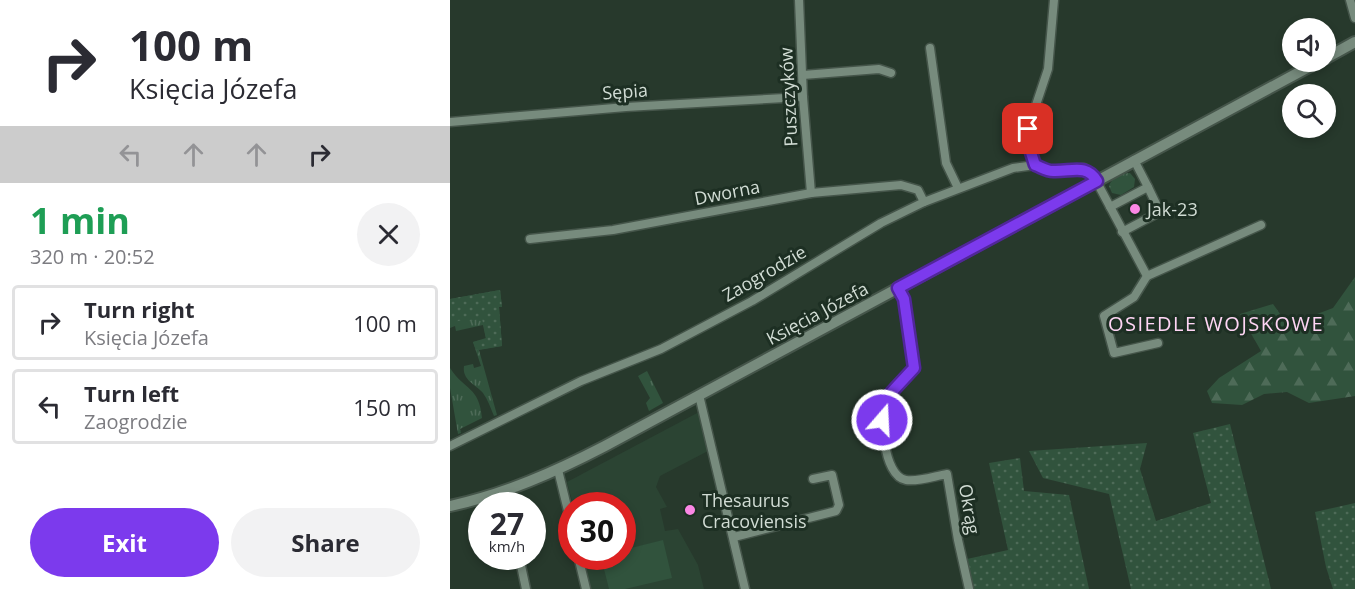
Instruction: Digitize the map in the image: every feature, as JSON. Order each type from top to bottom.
[{"type":"street","name":"Puszczyków","points":[[799,0],[803,97],[811,193]]},
{"type":"street","points":[[1035,165],[1027,140],[1028,129],[1048,69],[1054,0]]},
{"type":"street","points":[[1350,0],[1355,18]]},
{"type":"street","points":[[1336,52],[1355,42]]},
{"type":"street","points":[[930,48],[945,163],[958,188]]},
{"type":"street","points":[[803,75],[879,69],[891,73]]},
{"type":"street","name":"Księcia Józefa","points":[[450,506],[505,491],[558,470],[1299,72]]},
{"type":"street","name":"Sępia","points":[[450,123],[626,107],[803,97]]},
{"type":"street","points":[[1122,232],[1156,214],[1159,210],[1134,160]]},
{"type":"street","name":"Zaogrodzie","points":[[450,446],[581,381],[661,349],[752,301],[881,222],[958,188],[1014,168],[1035,165],[1047,171],[1084,168],[1092,173],[1097,181]]},
{"type":"street","points":[[1097,181],[1147,276]]},
{"type":"street","name":"Dworna","points":[[530,239],[613,230],[811,193],[901,185],[918,190],[924,202]]},
{"type":"street","points":[[1110,207],[1148,187]]},
{"type":"street","points":[[1158,342],[1114,353],[1104,316],[1134,297],[1147,276],[1261,225]]},
{"type":"street","name":"Okrąg","points":[[898,288],[904,299],[914,368],[889,395],[882,420],[883,440],[896,474],[902,479],[914,480],[947,474],[969,589]]},
{"type":"street","points":[[699,395],[745,589]]},
{"type":"street","points":[[558,470],[563,492]]},
{"type":"street","points":[[734,537],[836,512],[839,505],[832,475],[813,480]]},
{"type":"street","points":[[522,570],[526,589]]},
{"type":"street","points":[[581,570],[585,589]]},
{"type":"shaded area","points":[[699,412],[708,451],[660,476],[656,487],[667,507],[660,509],[665,531],[678,529],[698,565],[704,589],[591,589],[587,570],[636,570],[636,492],[570,492],[567,482]]},
{"type":"green space","points":[[1130,173],[1135,179],[1134,187],[1121,195],[1112,193],[1109,186],[1114,178]]},
{"type":"green space","points":[[1355,277],[1355,396],[1309,403],[1287,392],[1264,394],[1242,405],[1212,403],[1207,391],[1219,378],[1261,351],[1240,314],[1273,304],[1288,325],[1333,308]]},
{"type":"green space","points":[[500,290],[502,346],[479,350],[497,415],[494,416],[483,393],[467,378],[464,371],[464,366],[473,364],[474,368],[481,366],[473,342],[486,339],[483,325],[456,331],[455,326],[450,328],[450,299]]},
{"type":"green space","points":[[500,290],[502,346],[476,350],[473,342],[486,338],[482,318],[463,323],[462,320],[450,323],[450,299]]},
{"type":"green space","points":[[450,368],[475,394],[482,418],[460,429],[461,433],[458,434],[450,388]]},
{"type":"green space","points":[[647,371],[663,403],[649,411],[646,403],[650,398],[638,376]]},
{"type":"green space","points":[[1230,424],[1271,589],[1131,589],[1109,494],[1043,478],[1029,451],[1147,443],[1140,469],[1156,521],[1211,503],[1193,433]]},
{"type":"green space","points":[[1020,458],[1024,491],[1069,495],[1089,589],[973,589],[967,559],[1008,550],[989,463]]},
{"type":"green space","points":[[1355,503],[1355,589],[1333,589],[1326,567],[1315,512]]},
{"type":"green space","points":[[663,540],[672,578],[625,589],[609,589],[604,570],[636,570],[636,547]]},
{"type":"place","name":"Jak-23","points":[[1135,209]]},
{"type":"place","name":"Thesaurus Cracoviensis","points":[[690,510]]},
{"type":"district","name":"OSIEDLE WOJSKOWE","points":[[1216,323]]},
{"type":"route","points":[[882,420],[889,395],[914,368],[904,299],[898,288],[1097,181],[1092,173],[1084,168],[1047,171],[1035,165],[1027,140],[1028,129]]}]
